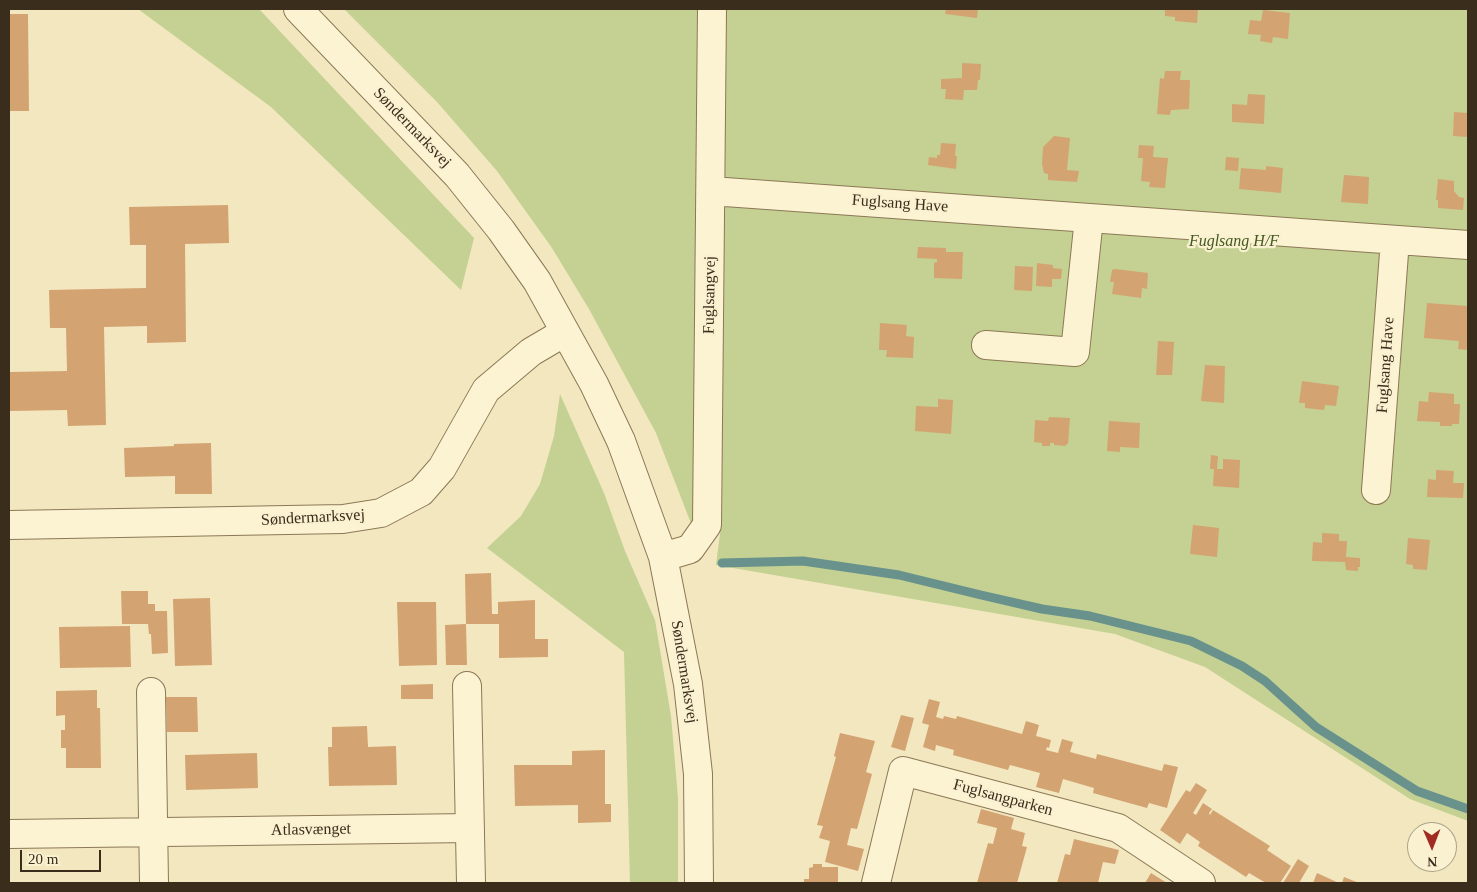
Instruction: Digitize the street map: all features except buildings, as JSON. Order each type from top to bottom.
[{"type":"street","name":"Søndermarksvej","points":[[298,9],[457,174],[501,230],[537,281],[594,384],[621,441],[663,557],[688,684],[698,774],[699,883]]},
{"type":"street","name":"Fuglsangvej","points":[[663,557],[690,549],[707,525],[712,9]]},
{"type":"street","name":"Fuglsang Have","points":[[711,191],[1468,245]]},
{"type":"street","points":[[986,345],[1075,352],[1089,218]]},
{"type":"street","name":"Fuglsang Have","points":[[1376,490],[1395,240]]},
{"type":"street","name":"Søndermarksvej","points":[[9,525],[343,519],[381,513],[421,492],[442,468],[486,390],[531,352],[565,332]]},
{"type":"street","points":[[468,686],[470,883]]},
{"type":"street","points":[[151,692],[154,883]]},
{"type":"street","name":"Fuglsangparken","points":[[876,883],[903,771],[1118,828],[1201,883]]},
{"type":"street","name":"Atlasvænget","points":[[9,834],[470,828]]},
{"type":"green space","points":[[138,9],[259,9],[474,238],[461,290],[271,107]]},
{"type":"green space","points":[[344,9],[700,9],[699,504],[692,526],[656,433],[589,309],[552,248],[497,171],[437,102]]},
{"type":"green space","name":"Fuglsang H/F","points":[[723,9],[1468,9],[1468,821],[1410,799],[1205,667],[1115,634],[716,565],[721,526]]},
{"type":"green space","points":[[560,394],[604,493],[625,551],[655,620],[671,716],[678,798],[678,883],[630,883],[624,652],[487,548],[521,516],[540,484],[554,436]]},
{"type":"waterway","points":[[722,563],[803,561],[899,575],[1042,609],[1090,616],[1191,641],[1242,666],[1265,681],[1316,727],[1417,791],[1468,809]]}]
